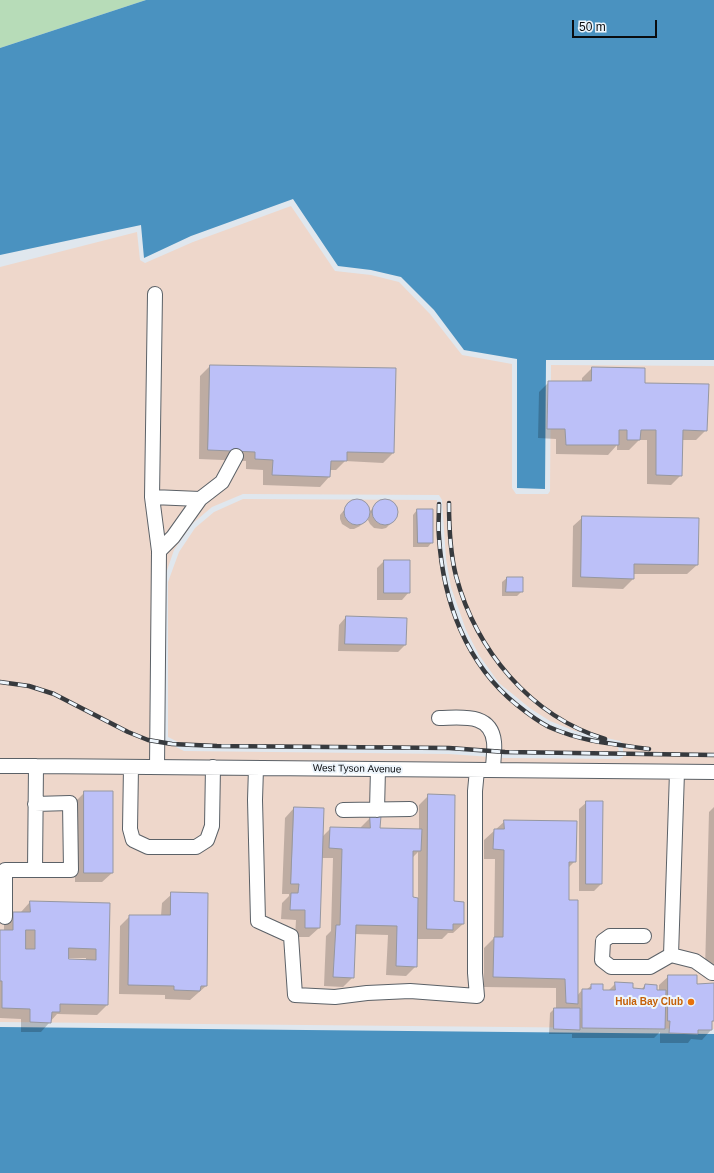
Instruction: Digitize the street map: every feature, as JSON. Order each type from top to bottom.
[{"type":"street","points":[[155,294],[152,496],[159,551],[157,767]]},
{"type":"street","points":[[159,551],[173,537],[200,499],[222,482],[236,456]]},
{"type":"street","points":[[152,496],[200,499]]},
{"type":"street","points":[[439,718],[476,719],[486,724],[491,732],[494,742],[493,770]]},
{"type":"street","name":"West Tyson Avenue","points":[[0,766],[714,772]]},
{"type":"street","points":[[35,870],[36,766]]},
{"type":"street","points":[[131,766],[130,829],[133,840],[148,847],[196,847],[206,840],[212,826],[213,768]]},
{"type":"street","points":[[256,768],[255,800],[258,921],[291,936],[295,995],[335,997],[367,993],[410,991],[477,996],[475,965],[475,791],[477,770]]},
{"type":"street","points":[[377,810],[378,769]]},
{"type":"street","points":[[671,955],[677,772]]},
{"type":"street","points":[[5,916],[5,870],[71,870],[70,803],[35,804]]},
{"type":"street","points":[[343,810],[410,809]]},
{"type":"street","points":[[644,936],[610,936],[603,941],[602,960],[611,967],[650,967],[671,955],[695,961],[714,973]]},
{"type":"shaded area","points":[[291,206],[335,271],[371,275],[399,282],[430,314],[462,355],[512,364],[512,488],[516,494],[548,494],[550,491],[551,365],[714,366],[714,1029],[0,1022],[0,267],[137,232],[140,260],[145,263],[193,242]],"holes":[[[243,494],[439,495],[442,500],[446,559],[451,587],[466,630],[479,655],[499,683],[531,709],[550,721],[575,731],[620,741],[623,744],[623,757],[619,759],[505,758],[449,754],[184,751],[164,740],[163,582],[174,550],[192,524],[212,507]]]},
{"type":"shaded area","points":[[243,499],[437,500],[441,560],[446,589],[461,633],[475,658],[496,687],[528,714],[548,726],[573,736],[618,746],[619,754],[505,752],[449,748],[184,745],[168,737],[168,582],[179,552],[195,528],[214,512]]},
{"type":"green space","points":[[0,0],[146,0],[0,48]]},
{"type":"water","points":[[146,0],[714,0],[714,360],[546,360],[545,489],[517,488],[517,359],[464,350],[434,310],[401,277],[371,270],[338,266],[293,199],[191,236],[144,258],[141,225],[0,255],[0,48]]},
{"type":"water","points":[[0,1027],[714,1034],[714,1173],[0,1173]]},
{"type":"building","points":[[210,365],[396,368],[394,453],[347,452],[347,461],[331,461],[330,477],[272,475],[273,460],[255,459],[255,452],[208,450]]},
{"type":"building","points":[[592,367],[645,368],[645,383],[709,384],[707,431],[683,430],[682,476],[656,475],[656,430],[641,430],[640,440],[627,440],[627,430],[619,430],[619,445],[566,445],[565,429],[547,429],[548,381],[591,381]]},
{"type":"building","points":[[357,499],[366,503],[370,512],[366,521],[357,525],[348,521],[344,512],[348,503]]},
{"type":"building","points":[[385,499],[394,503],[398,512],[394,521],[385,525],[376,521],[372,512],[376,503]]},
{"type":"building","points":[[417,509],[433,509],[433,543],[418,543]]},
{"type":"building","points":[[582,516],[699,518],[698,565],[634,564],[634,579],[581,577]]},
{"type":"building","points":[[384,560],[410,560],[410,593],[384,593]]},
{"type":"building","points":[[507,577],[523,577],[523,592],[506,592]]},
{"type":"building","points":[[346,616],[407,618],[406,645],[345,644]]},
{"type":"building","points":[[84,791],[113,791],[113,873],[84,873]]},
{"type":"building","points":[[428,794],[455,795],[454,901],[464,902],[464,924],[453,924],[453,930],[427,929]]},
{"type":"building","points":[[586,801],[603,801],[602,884],[586,884]]},
{"type":"building","points":[[294,807],[324,808],[320,928],[305,928],[305,910],[290,910],[291,893],[298,893],[299,884],[291,884]]},
{"type":"building","points":[[370,816],[381,816],[380,828],[422,829],[421,851],[413,851],[413,897],[418,898],[417,967],[396,966],[397,926],[356,925],[354,978],[333,977],[336,925],[340,925],[342,849],[329,848],[330,827],[370,828]]},
{"type":"building","points":[[504,820],[577,821],[576,862],[569,862],[569,900],[578,900],[578,1004],[566,1003],[565,979],[493,977],[494,937],[503,937],[504,850],[493,849],[494,829],[504,829]]},
{"type":"building","points":[[171,892],[208,893],[207,986],[201,986],[200,991],[174,990],[174,986],[128,985],[129,915],[170,915]]},
{"type":"building","points":[[30,901],[110,903],[108,1005],[60,1004],[60,1012],[52,1012],[51,1023],[30,1022],[30,1009],[2,1008],[2,981],[0,981],[0,930],[13,930],[13,912],[30,912]],"holes":[[[26,930],[35,930],[35,949],[26,949]],[[69,948],[96,949],[96,960],[69,959]]]},
{"type":"building","name":"Hula Bay Club","points":[[668,975],[697,975],[697,984],[714,983],[714,1021],[712,1021],[712,1030],[698,1030],[698,1034],[669,1033],[670,1021],[668,1021]]},
{"type":"building","points":[[615,982],[633,983],[633,988],[644,989],[645,984],[657,985],[657,990],[666,990],[665,1029],[582,1028],[582,989],[591,989],[591,984],[603,984],[603,990],[615,990]]},
{"type":"building","points":[[554,1008],[580,1008],[580,1030],[554,1029]]},
{"type":"railway","points":[[449,503],[450,540],[456,576],[465,603],[477,629],[492,654],[510,677],[530,697],[553,714],[578,728],[605,739]]},
{"type":"railway","points":[[439,504],[441,561],[452,607],[460,630],[471,651],[499,689],[536,720],[549,727],[586,739],[649,749]]},
{"type":"railway","points":[[0,682],[29,686],[54,694],[128,732],[148,740],[172,744],[217,746],[449,748],[505,752],[714,755]]},
{"type":"place","name":"Hula Bay Club","points":[[691,1002]]}]
